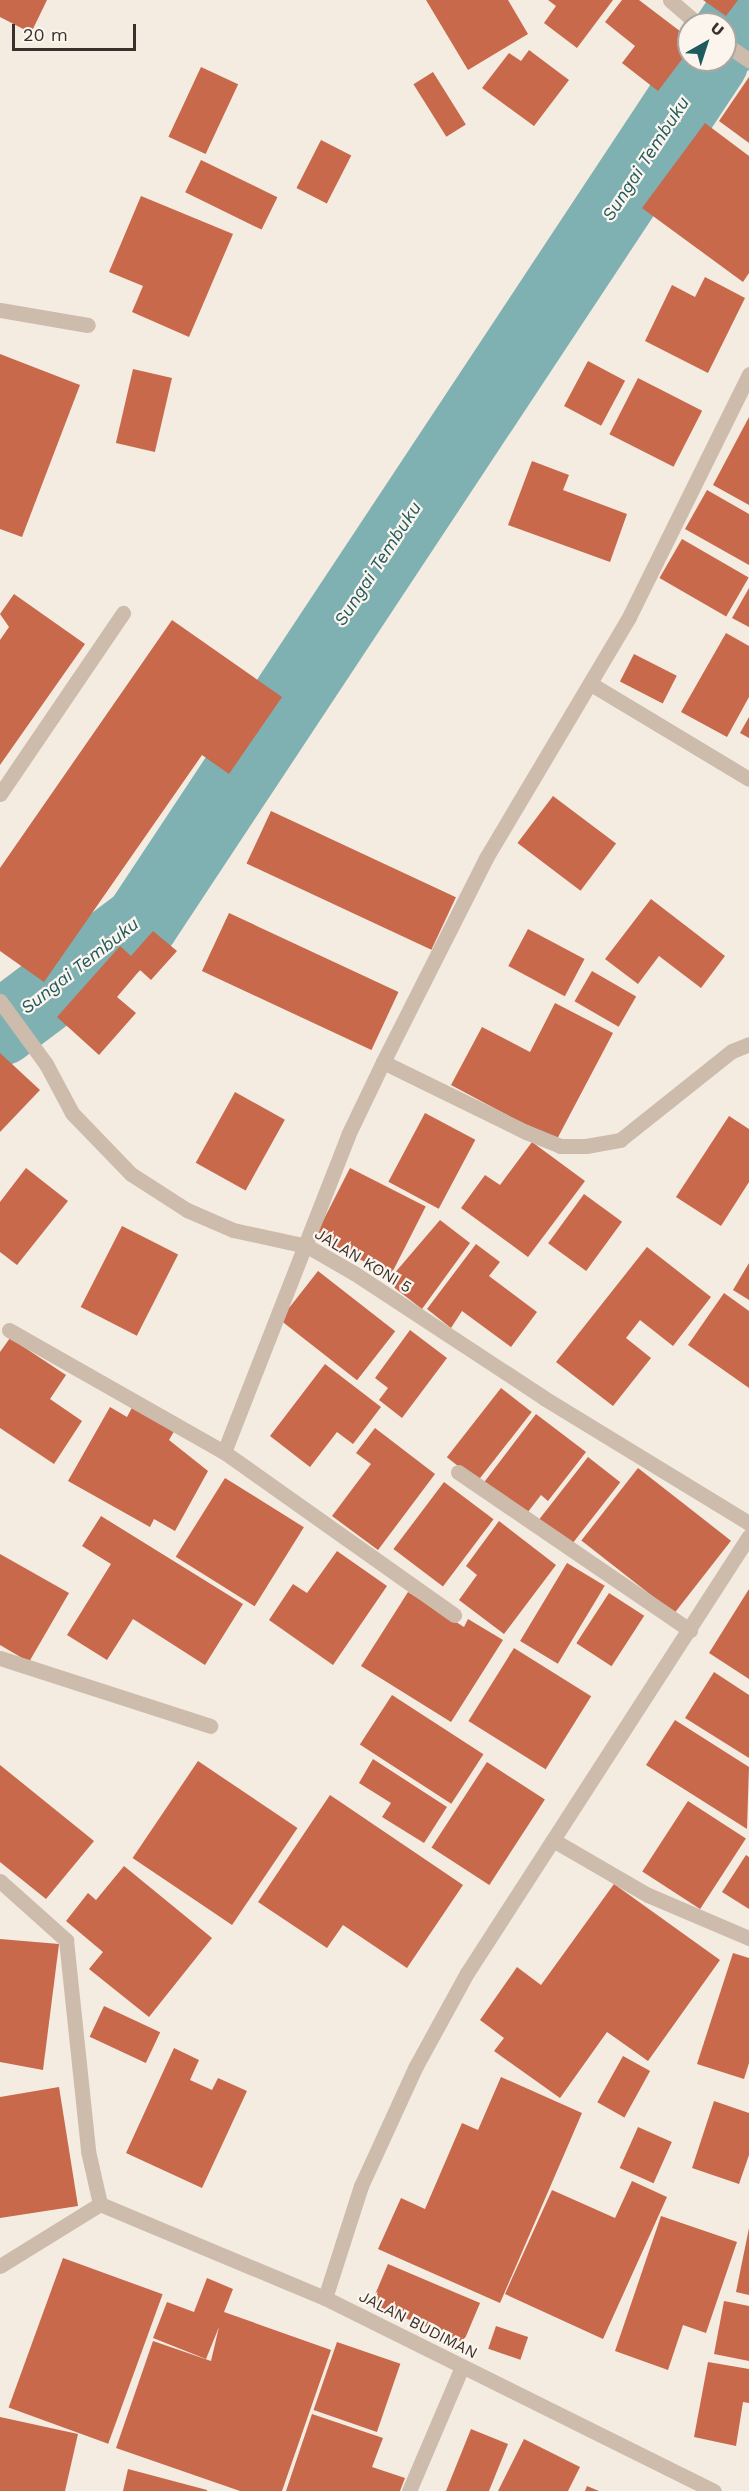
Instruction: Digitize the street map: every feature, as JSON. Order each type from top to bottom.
[{"type":"street","points":[[670,0],[684,12]]},
{"type":"street","points":[[0,310],[88,325]]},
{"type":"street","points":[[224,1452],[307,1246],[348,1135],[383,1062],[486,858],[591,684],[749,374]]},
{"type":"street","points":[[0,794],[123,613]]},
{"type":"street","points":[[591,684],[749,779]]},
{"type":"street","name":"JALAN KONI 5","points":[[0,1001],[46,1064],[72,1113],[131,1174],[187,1210],[233,1230],[307,1246],[749,1523]]},
{"type":"street","points":[[383,1062],[526,1132],[560,1146],[586,1146],[620,1140],[732,1051],[749,1044]]},
{"type":"street","points":[[9,1330],[224,1452],[454,1615]]},
{"type":"street","points":[[458,1472],[690,1630]]},
{"type":"street","points":[[325,2298],[361,2186],[416,2066],[467,1973],[749,1536]]},
{"type":"street","points":[[0,1658],[210,1726]]},
{"type":"street","points":[[553,1840],[648,1895],[749,1938]]},
{"type":"street","points":[[0,1881],[66,1940],[88,2151],[100,2204],[0,2266]]},
{"type":"street","name":"JALAN BUDIMAN","points":[[100,2204],[325,2298],[714,2491]]},
{"type":"street","points":[[410,2491],[462,2367]]},
{"type":"building","points":[[0,0],[47,0],[31,33],[0,17]]},
{"type":"building","points":[[426,0],[508,0],[528,34],[468,70]]},
{"type":"building","points":[[548,0],[613,0],[577,48],[544,23],[556,6]]},
{"type":"building","points":[[622,0],[639,0],[677,29],[677,66],[658,91],[622,63],[635,46],[605,22]]},
{"type":"building","points":[[703,0],[738,0],[729,12],[720,12]]},
{"type":"building","points":[[529,50],[569,80],[534,126],[482,88],[509,53],[521,61]]},
{"type":"building","points":[[201,67],[238,84],[206,154],[168,137]]},
{"type":"building","points":[[433,72],[466,125],[446,137],[413,84]]},
{"type":"building","points":[[749,77],[749,143],[719,121]]},
{"type":"building","points":[[705,123],[749,156],[749,273],[743,282],[642,208]]},
{"type":"building","points":[[321,140],[351,155],[327,204],[296,188]]},
{"type":"building","points":[[201,160],[277,197],[262,230],[185,192]]},
{"type":"building","points":[[141,196],[233,234],[189,337],[132,312],[143,286],[109,272]]},
{"type":"building","points":[[705,277],[745,298],[708,373],[645,341],[672,285],[695,297]]},
{"type":"building","points":[[0,354],[80,385],[22,537],[0,529]]},
{"type":"building","points":[[588,361],[625,381],[601,426],[564,406]]},
{"type":"building","points":[[133,369],[172,378],[155,452],[116,443]]},
{"type":"building","points":[[638,378],[702,411],[674,467],[609,434]]},
{"type":"building","points":[[749,417],[749,505],[713,485]]},
{"type":"building","points":[[532,461],[569,475],[563,490],[627,514],[610,562],[508,525]]},
{"type":"building","points":[[707,490],[749,514],[749,565],[685,529]]},
{"type":"building","points":[[682,539],[749,578],[726,616],[660,578]]},
{"type":"building","points":[[749,588],[749,627],[732,618]]},
{"type":"building","points":[[14,594],[85,644],[0,765],[0,640],[9,627],[0,614]]},
{"type":"building","points":[[172,620],[282,697],[229,774],[202,755],[44,982],[0,951],[0,868]]},
{"type":"building","points":[[726,633],[749,646],[749,697],[727,737],[681,712]]},
{"type":"building","points":[[634,654],[677,676],[663,703],[620,682]]},
{"type":"building","points":[[749,717],[749,738],[740,733]]},
{"type":"building","points":[[553,796],[616,844],[581,891],[517,843]]},
{"type":"building","points":[[271,811],[456,897],[431,950],[246,864]]},
{"type":"building","points":[[651,899],[725,956],[701,988],[659,956],[638,984],[605,959]]},
{"type":"building","points":[[229,913],[398,992],[371,1050],[202,971]]},
{"type":"building","points":[[528,929],[585,959],[565,996],[508,966]]},
{"type":"building","points":[[153,931],[177,951],[151,980],[140,970],[117,997],[136,1013],[99,1055],[57,1017],[120,946],[131,956]]},
{"type":"building","points":[[592,971],[636,996],[619,1027],[574,1001]]},
{"type":"building","points":[[555,1003],[613,1033],[556,1141],[451,1085],[482,1027],[530,1052]]},
{"type":"building","points":[[0,1053],[40,1090],[0,1132]]},
{"type":"building","points":[[235,1092],[285,1120],[246,1190],[196,1163]]},
{"type":"building","points":[[425,1113],[475,1140],[439,1209],[388,1182]]},
{"type":"building","points":[[729,1116],[749,1129],[749,1182],[721,1226],[676,1197]]},
{"type":"building","points":[[532,1142],[585,1181],[528,1257],[461,1208],[485,1175],[500,1185]]},
{"type":"building","points":[[26,1168],[68,1201],[17,1265],[0,1252],[0,1202]]},
{"type":"building","points":[[350,1168],[426,1207],[391,1275],[315,1237]]},
{"type":"building","points":[[584,1194],[622,1222],[586,1271],[548,1243]]},
{"type":"building","points":[[440,1220],[470,1243],[422,1309],[387,1282]]},
{"type":"building","points":[[122,1226],[178,1255],[137,1336],[81,1307]]},
{"type":"building","points":[[476,1244],[500,1262],[489,1276],[537,1312],[511,1347],[462,1311],[451,1328],[427,1309]]},
{"type":"building","points":[[647,1247],[711,1297],[673,1346],[640,1320],[626,1338],[651,1358],[613,1406],[556,1362]]},
{"type":"building","points":[[749,1263],[749,1300],[733,1290]]},
{"type":"building","points":[[318,1271],[395,1331],[357,1380],[280,1320]]},
{"type":"building","points":[[724,1293],[749,1311],[749,1388],[688,1345]]},
{"type":"building","points":[[410,1330],[447,1358],[402,1418],[379,1400],[388,1388],[375,1378]]},
{"type":"building","points":[[10,1338],[66,1375],[50,1399],[82,1421],[54,1464],[0,1428],[0,1352]]},
{"type":"building","points":[[325,1364],[381,1407],[353,1444],[337,1432],[310,1467],[270,1436]]},
{"type":"building","points":[[501,1388],[532,1412],[478,1481],[447,1457]]},
{"type":"building","points":[[134,1404],[176,1428],[169,1440],[208,1471],[175,1531],[154,1519],[150,1527],[68,1481],[110,1407],[127,1417]]},
{"type":"building","points":[[536,1414],[586,1452],[548,1501],[541,1495],[524,1517],[482,1485]]},
{"type":"building","points":[[375,1428],[435,1474],[378,1550],[332,1516],[371,1464],[356,1453]]},
{"type":"building","points":[[588,1457],[620,1482],[570,1546],[538,1521]]},
{"type":"building","points":[[638,1468],[731,1541],[674,1613],[581,1540]]},
{"type":"building","points":[[225,1478],[304,1527],[255,1606],[176,1557]]},
{"type":"building","points":[[444,1482],[494,1519],[443,1586],[393,1549]]},
{"type":"building","points":[[101,1516],[243,1604],[205,1665],[133,1619],[107,1660],[67,1635],[111,1564],[82,1546]]},
{"type":"building","points":[[499,1521],[556,1565],[504,1634],[459,1600],[477,1575],[466,1566]]},
{"type":"building","points":[[337,1551],[387,1586],[333,1665],[269,1620],[293,1584],[307,1593]]},
{"type":"building","points":[[0,1554],[69,1593],[29,1662],[0,1645]]},
{"type":"building","points":[[567,1563],[605,1586],[558,1664],[520,1641]]},
{"type":"building","points":[[749,1589],[749,1679],[709,1653]]},
{"type":"building","points":[[408,1592],[464,1627],[468,1619],[503,1640],[451,1722],[361,1666]]},
{"type":"building","points":[[609,1593],[644,1616],[612,1666],[576,1643]]},
{"type":"building","points":[[514,1648],[591,1696],[546,1769],[468,1721]]},
{"type":"building","points":[[714,1672],[749,1695],[749,1758],[685,1718]]},
{"type":"building","points":[[392,1695],[483,1754],[451,1804],[360,1744]]},
{"type":"building","points":[[675,1720],[749,1767],[747,1829],[646,1765]]},
{"type":"building","points":[[373,1759],[447,1807],[424,1843],[382,1817],[391,1803],[359,1783]]},
{"type":"building","points":[[198,1761],[297,1828],[232,1925],[133,1858]]},
{"type":"building","points":[[487,1762],[545,1800],[489,1885],[431,1848]]},
{"type":"building","points":[[0,1765],[94,1841],[46,1899],[0,1862]]},
{"type":"building","points":[[330,1795],[463,1885],[407,1968],[343,1925],[327,1948],[258,1902]]},
{"type":"building","points":[[688,1801],[746,1839],[700,1909],[642,1871]]},
{"type":"building","points":[[746,1855],[749,1857],[749,1909],[722,1892]]},
{"type":"building","points":[[124,1866],[212,1938],[149,2017],[89,1969],[103,1952],[66,1921],[88,1893],[96,1900]]},
{"type":"building","points":[[614,1884],[720,1960],[648,2061],[607,2032],[560,2098],[494,2051],[504,2038],[480,2020],[517,1967],[541,1985]]},
{"type":"building","points":[[0,1939],[59,1944],[43,2070],[0,2062]]},
{"type":"building","points":[[733,1953],[749,1958],[749,2063],[744,2079],[697,2064]]},
{"type":"building","points":[[104,2006],[160,2032],[146,2063],[90,2037]]},
{"type":"building","points":[[174,2048],[199,2060],[190,2080],[212,2090],[218,2078],[247,2091],[202,2188],[126,2153]]},
{"type":"building","points":[[623,2056],[650,2071],[624,2117],[597,2102]]},
{"type":"building","points":[[501,2077],[582,2113],[500,2303],[378,2249],[401,2198],[425,2209],[462,2123],[478,2130]]},
{"type":"building","points":[[59,2087],[78,2206],[0,2218],[0,2097]]},
{"type":"building","points":[[714,2101],[749,2113],[749,2155],[739,2184],[692,2168]]},
{"type":"building","points":[[638,2127],[672,2142],[653,2183],[620,2168]]},
{"type":"building","points":[[632,2181],[667,2197],[603,2339],[505,2294],[552,2190],[615,2218]]},
{"type":"building","points":[[661,2216],[737,2242],[706,2333],[683,2325],[668,2370],[615,2351]]},
{"type":"building","points":[[749,2228],[749,2295],[736,2292]]},
{"type":"building","points":[[63,2258],[163,2294],[108,2444],[9,2407]]},
{"type":"building","points":[[388,2264],[480,2303],[463,2343],[371,2304]]},
{"type":"building","points":[[207,2278],[233,2289],[224,2312],[331,2350],[282,2491],[240,2491],[116,2448],[153,2341],[211,2361],[219,2327],[206,2359],[153,2338],[167,2302],[194,2312]]},
{"type":"building","points":[[724,2301],[749,2306],[749,2361],[714,2354]]},
{"type":"building","points":[[496,2326],[528,2337],[520,2360],[488,2349]]},
{"type":"building","points":[[337,2342],[400,2364],[377,2432],[314,2410]]},
{"type":"building","points":[[708,2362],[749,2369],[749,2403],[743,2402],[736,2446],[694,2437]]},
{"type":"building","points":[[312,2414],[383,2438],[372,2467],[405,2478],[400,2491],[286,2491]]},
{"type":"building","points":[[0,2417],[78,2434],[65,2491],[0,2491]]},
{"type":"building","points":[[471,2429],[508,2444],[489,2491],[446,2491]]},
{"type":"building","points":[[524,2439],[580,2467],[568,2491],[498,2491]]},
{"type":"building","points":[[128,2469],[207,2490],[207,2491],[123,2491]]},
{"type":"building","points":[[587,2486],[599,2491],[585,2491]]},
{"type":"waterway","name":"Sungai Tembuku","points":[[737,22],[749,4]]},
{"type":"waterway","name":"Sungai Tembuku","points":[[0,1028],[141,922],[703,72]]}]
